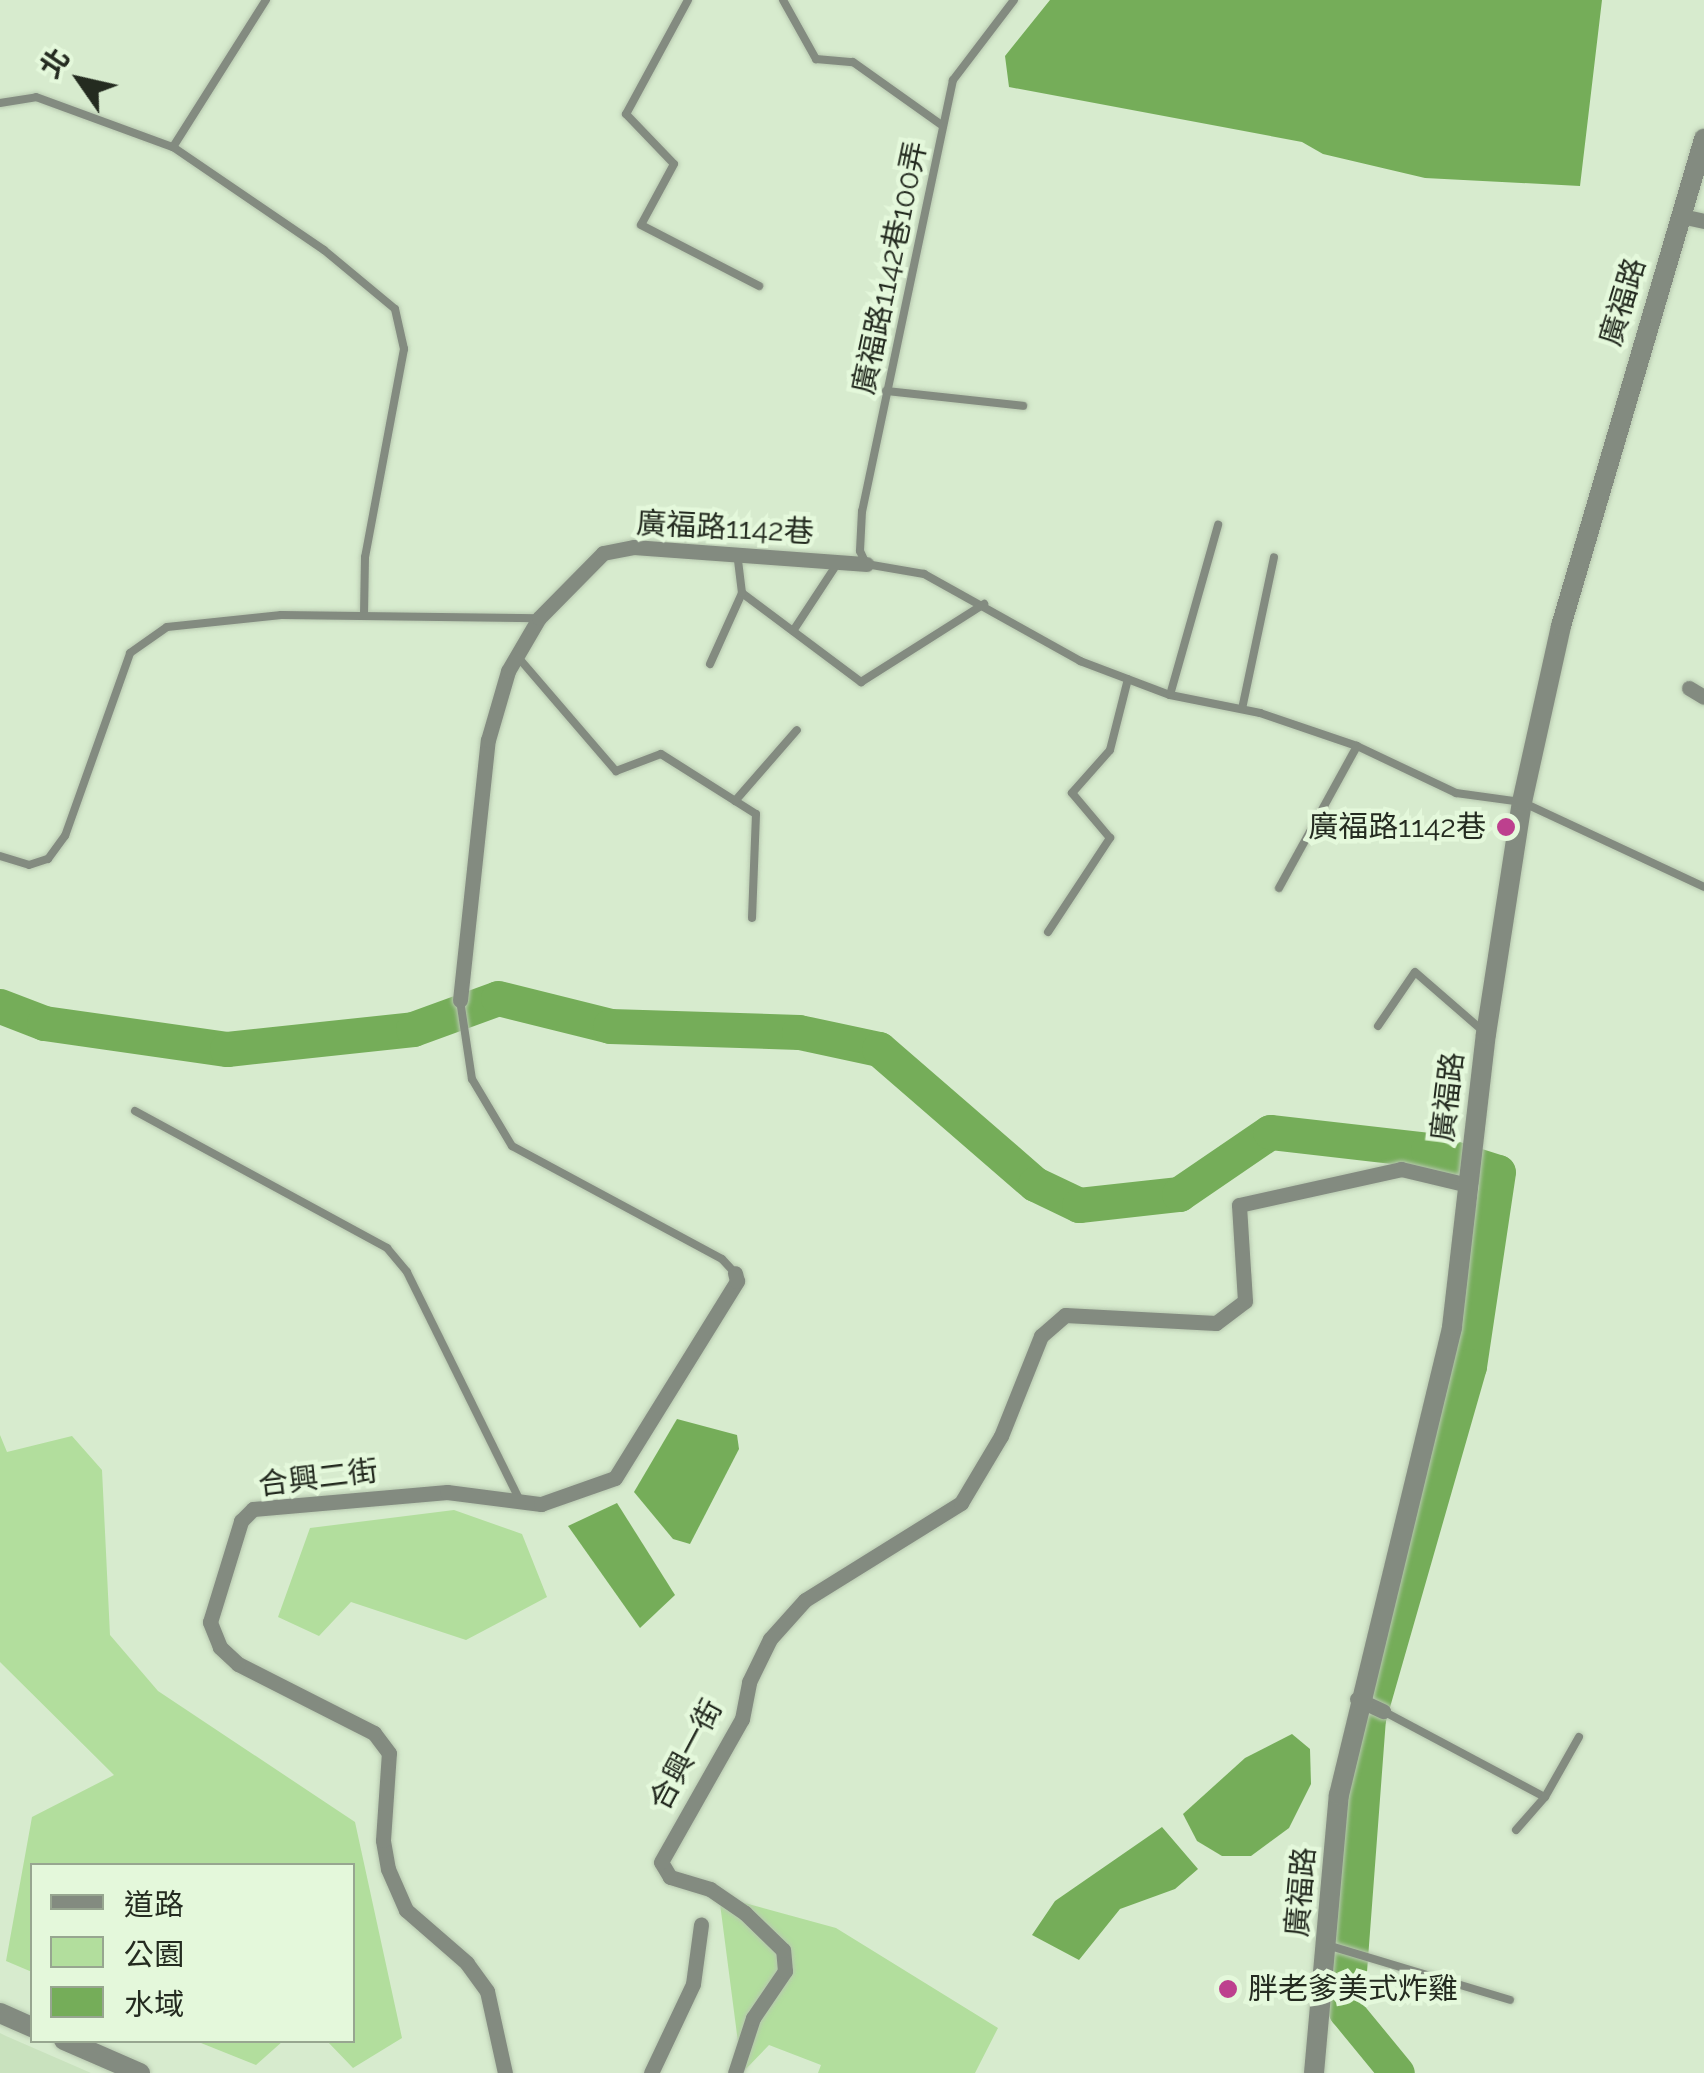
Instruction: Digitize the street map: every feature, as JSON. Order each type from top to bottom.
[{"type":"street","name":"廣福路","points":[[1314,2073],[1339,1795],[1452,1327],[1486,1034],[1522,802],[1561,626],[1704,140]]},
{"type":"street","points":[[1681,216],[1704,221]]},
{"type":"street","name":"廣福路1142巷","points":[[460,1000],[476,814],[488,740],[516,656],[538,618],[603,553],[634,547],[866,564]]},
{"type":"street","name":"合興一街","points":[[735,2073],[753,2018],[785,1972],[783,1950],[745,1913],[710,1890],[670,1877],[662,1862],[742,1719],[749,1682],[770,1639],[805,1600],[961,1503],[1001,1436],[1041,1336],[1066,1315],[1216,1323],[1245,1301],[1239,1205],[1401,1168],[1468,1184]]},
{"type":"street","name":"合興二街","points":[[505,2073],[504,2046],[487,1992],[467,1963],[406,1910],[388,1868],[383,1840],[389,1754],[374,1733],[238,1664],[220,1647],[210,1622],[241,1522],[252,1509],[447,1492],[541,1504],[616,1478],[737,1281],[736,1273]]},
{"type":"street","points":[[1359,1700],[1384,1711]]},
{"type":"street","points":[[651,2073],[694,1984],[700,1926]]},
{"type":"street","points":[[0,2013],[30,2026]]},
{"type":"street","points":[[71,2043],[140,2073]]},
{"type":"lane","points":[[173,147],[266,0]]},
{"type":"lane","points":[[688,0],[626,114],[674,164],[641,225],[759,286]]},
{"type":"lane","points":[[783,0],[816,59],[853,62],[944,126]]},
{"type":"lane","name":"廣福路1142巷100弄","points":[[866,564],[860,551],[862,510],[953,80],[1014,0]]},
{"type":"lane","points":[[0,102],[36,97],[173,147],[376,288],[402,324],[404,349],[365,557],[364,614]]},
{"type":"lane","points":[[886,391],[1022,406]]},
{"type":"lane","points":[[1170,695],[1218,525]]},
{"type":"lane","points":[[710,664],[742,592],[737,554]]},
{"type":"lane","points":[[1242,710],[1274,557]]},
{"type":"lane","points":[[794,631],[838,562]]},
{"type":"lane","name":"廣福路1142巷","points":[[866,564],[924,574],[984,604],[1080,661],[1170,695],[1242,710],[1356,746],[1456,792],[1522,802],[1704,887]]},
{"type":"lane","points":[[742,592],[861,682],[984,604]]},
{"type":"lane","points":[[0,856],[29,865],[48,860],[64,836],[112,693],[130,652],[145,637],[167,627],[364,614],[538,618]]},
{"type":"lane","points":[[516,656],[616,771],[661,754],[756,814],[752,918]]},
{"type":"lane","points":[[1048,932],[1110,838],[1072,793],[1110,750],[1128,679]]},
{"type":"lane","points":[[735,801],[797,730]]},
{"type":"lane","points":[[1280,888],[1356,746]]},
{"type":"lane","points":[[1378,1026],[1415,972],[1486,1034]]},
{"type":"lane","points":[[460,1000],[460,1025],[472,1079],[512,1146],[722,1259],[736,1273]]},
{"type":"lane","points":[[134,1111],[388,1248],[406,1272],[520,1501]]},
{"type":"lane","points":[[1384,1711],[1545,1796]]},
{"type":"lane","points":[[1516,1830],[1545,1796],[1579,1737]]},
{"type":"lane","points":[[1327,1946],[1510,2000]]},
{"type":"shaded area","points":[[0,2033],[6,2036],[91,2073],[0,2073]]},
{"type":"green space","points":[[0,1435],[7,1452],[72,1436],[102,1470],[110,1635],[158,1691],[355,1822],[402,2038],[353,2068],[329,2043],[355,2043],[355,1863],[30,1863],[30,1971],[6,1961],[32,1817],[114,1775],[0,1662]]},
{"type":"green space","points":[[454,1510],[522,1534],[547,1597],[466,1640],[351,1602],[319,1636],[278,1617],[310,1528]]},
{"type":"green space","points":[[719,1896],[836,1928],[998,2028],[975,2073],[818,2073],[821,2065],[769,2045],[742,2073]]},
{"type":"green space","points":[[201,2043],[280,2043],[256,2065]]},
{"type":"water","points":[[1050,0],[1602,0],[1580,186],[1425,178],[1323,154],[1302,142],[1009,87],[1005,56]]},
{"type":"water","points":[[677,1419],[737,1435],[739,1449],[690,1544],[673,1539],[634,1492]]},
{"type":"water","points":[[617,1503],[675,1595],[640,1628],[568,1526]]},
{"type":"water","points":[[1292,1734],[1310,1749],[1311,1784],[1289,1828],[1251,1856],[1222,1856],[1197,1841],[1183,1814],[1245,1758]]},
{"type":"water","points":[[1162,1827],[1198,1869],[1175,1889],[1120,1909],[1079,1960],[1032,1935],[1055,1901]]},
{"type":"waterway","points":[[0,1006],[44,1023],[227,1049],[413,1029],[498,998],[610,1026],[799,1032],[879,1049],[1035,1184],[1079,1205],[1179,1194],[1270,1132],[1428,1150],[1498,1172],[1469,1366],[1368,1718],[1346,2011],[1397,2073]]},
{"type":"place","name":"廣福路1142巷","points":[[1506,827]]},
{"type":"place","name":"胖老爹美式炸雞","points":[[1228,1989]]}]
